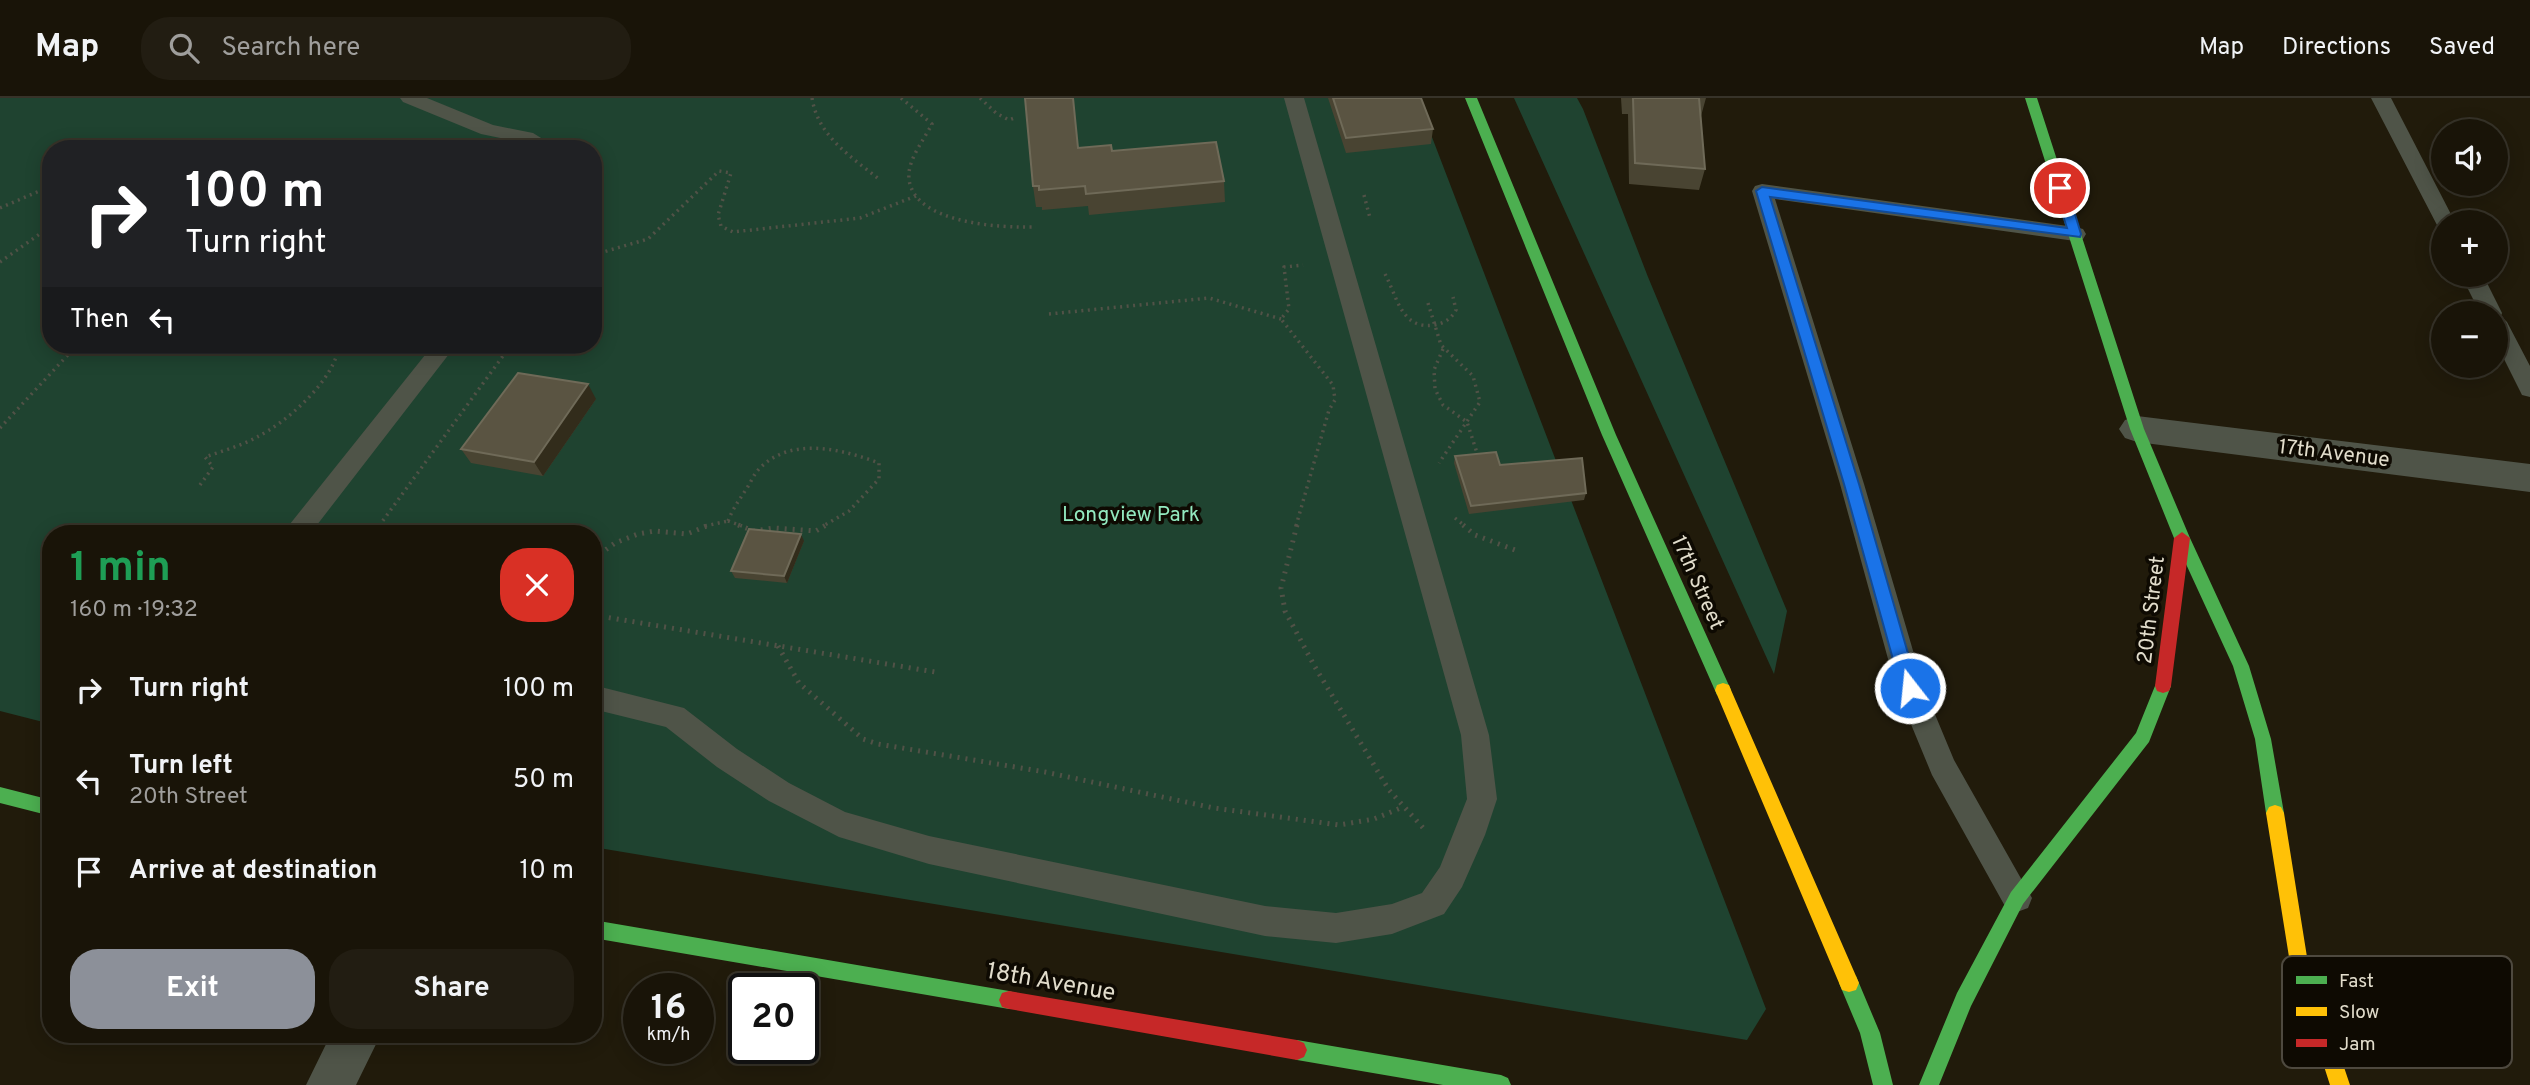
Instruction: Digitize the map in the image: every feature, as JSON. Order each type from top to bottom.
[{"type":"street","name":"17th Street","points":[[1471,98],[1609,435],[1745,740],[1870,1033],[1883,1085]]},
{"type":"street","name":"20th Street","points":[[1929,1085],[1964,1000],[2017,898],[2143,737],[2162,694],[2169,658],[2182,538],[2137,429],[2031,98]]},
{"type":"street","name":"17th Avenue","points":[[2137,429],[2530,478]]},
{"type":"street","points":[[2182,538],[2241,666],[2263,740],[2298,956]]},
{"type":"street","points":[[0,794],[42,806]]},
{"type":"street","name":"18th Avenue","points":[[602,931],[1501,1085]]},
{"type":"street","points":[[330,1085],[352,1043]]},
{"type":"street","points":[[2334,1068],[2340,1085]]},
{"type":"lane","points":[[410,98],[488,130],[530,140]]},
{"type":"lane","points":[[602,699],[674,717],[768,785],[839,824],[929,850],[1265,921],[1336,928],[1392,919],[1433,904],[1457,864],[1482,799],[1475,735],[1294,98]]},
{"type":"lane","points":[[2381,98],[2439,210]]},
{"type":"lane","points":[[2017,898],[1942,766],[1910,688],[1852,484],[1762,191],[2075,234]]},
{"type":"lane","points":[[2508,346],[2530,389]]},
{"type":"lane","points":[[302,525],[438,354]]},
{"type":"path","points":[[812,98],[818,123],[834,141],[880,180]]},
{"type":"path","points":[[901,98],[932,124],[909,173],[909,183],[916,196],[952,218],[1010,229],[1036,227]]},
{"type":"path","points":[[980,98],[996,113],[1009,120],[1017,117]]},
{"type":"path","points":[[602,252],[649,239],[719,171],[731,173],[718,215],[721,226],[733,232],[860,218],[916,196]]},
{"type":"path","points":[[0,208],[42,190]]},
{"type":"path","points":[[1364,195],[1371,222]]},
{"type":"path","points":[[0,262],[42,232]]},
{"type":"path","points":[[1281,319],[1289,309],[1284,267],[1340,262]]},
{"type":"path","points":[[1382,263],[1404,316],[1416,324],[1435,324],[1451,318],[1455,310],[1453,297]]},
{"type":"path","points":[[1049,314],[1209,298],[1281,319],[1333,385],[1335,400],[1329,410],[1281,588],[1285,611],[1315,667],[1389,790],[1457,864]]},
{"type":"path","points":[[1428,303],[1443,349],[1467,368],[1480,391],[1480,402],[1452,440],[1437,468]]},
{"type":"path","points":[[1443,349],[1434,370],[1435,388],[1443,405],[1467,422],[1479,460]]},
{"type":"path","points":[[0,428],[69,354]]},
{"type":"path","points":[[200,485],[214,467],[205,457],[258,437],[313,395],[328,374],[336,354]]},
{"type":"path","points":[[381,525],[504,354]]},
{"type":"path","points":[[602,552],[615,543],[638,534],[655,531],[687,534],[711,524],[728,521],[754,531],[774,528],[816,531],[849,511],[865,496],[879,479],[879,463],[859,454],[808,448],[781,454],[758,470],[748,487],[736,499],[728,521]]},
{"type":"path","points":[[1451,514],[1475,535],[1515,550]]},
{"type":"path","points":[[602,617],[935,672]]},
{"type":"path","points":[[778,646],[799,683],[863,739],[878,744],[1045,772],[1214,808],[1339,825],[1374,819],[1403,807]]},
{"type":"green space","name":"Longview Park","points":[[0,98],[1417,98],[1766,1009],[1747,1040],[602,849],[602,525],[42,525],[42,722],[0,711]]},
{"type":"green space","points":[[1514,98],[1577,98],[1583,109],[1648,277],[1787,611],[1774,674]]},
{"type":"building","points":[[1025,98],[1073,98],[1078,148],[1111,145],[1112,151],[1216,142],[1224,181],[1086,194],[1085,186],[1039,190],[1039,186],[1033,186]]},
{"type":"building","points":[[1333,98],[1421,98],[1433,129],[1346,138]]},
{"type":"building","points":[[1633,98],[1699,98],[1705,169],[1635,163]]},
{"type":"building","points":[[518,373],[588,384],[534,462],[461,449]]},
{"type":"building","points":[[1496,452],[1500,465],[1582,458],[1586,493],[1471,506],[1455,456]]},
{"type":"building","points":[[749,529],[801,534],[784,576],[731,571]]},
{"type":"traffic: fast","points":[[1471,98],[1609,435],[1723,690]]},
{"type":"traffic: fast","points":[[2031,98],[2137,429],[2182,538],[2241,666],[2263,739],[2275,813]]},
{"type":"traffic: fast","points":[[1929,1085],[1964,1000],[2017,898],[2143,737],[2163,686]]},
{"type":"traffic: fast","points":[[0,795],[42,806]]},
{"type":"traffic: fast","points":[[602,931],[1009,1000]]},
{"type":"traffic: fast","points":[[1849,983],[1870,1033],[1883,1085]]},
{"type":"traffic: fast","points":[[1297,1050],[1501,1085]]},
{"type":"traffic: slow","points":[[1723,690],[1849,983]]},
{"type":"traffic: slow","points":[[2275,813],[2298,956]]},
{"type":"traffic: slow","points":[[2334,1068],[2340,1085]]},
{"type":"traffic: jam","points":[[2163,686],[2182,538]]},
{"type":"traffic: jam","points":[[1009,1000],[1297,1050]]},
{"type":"route","points":[[1910,688],[1852,484],[1762,191],[2075,234],[2060,188]]}]
